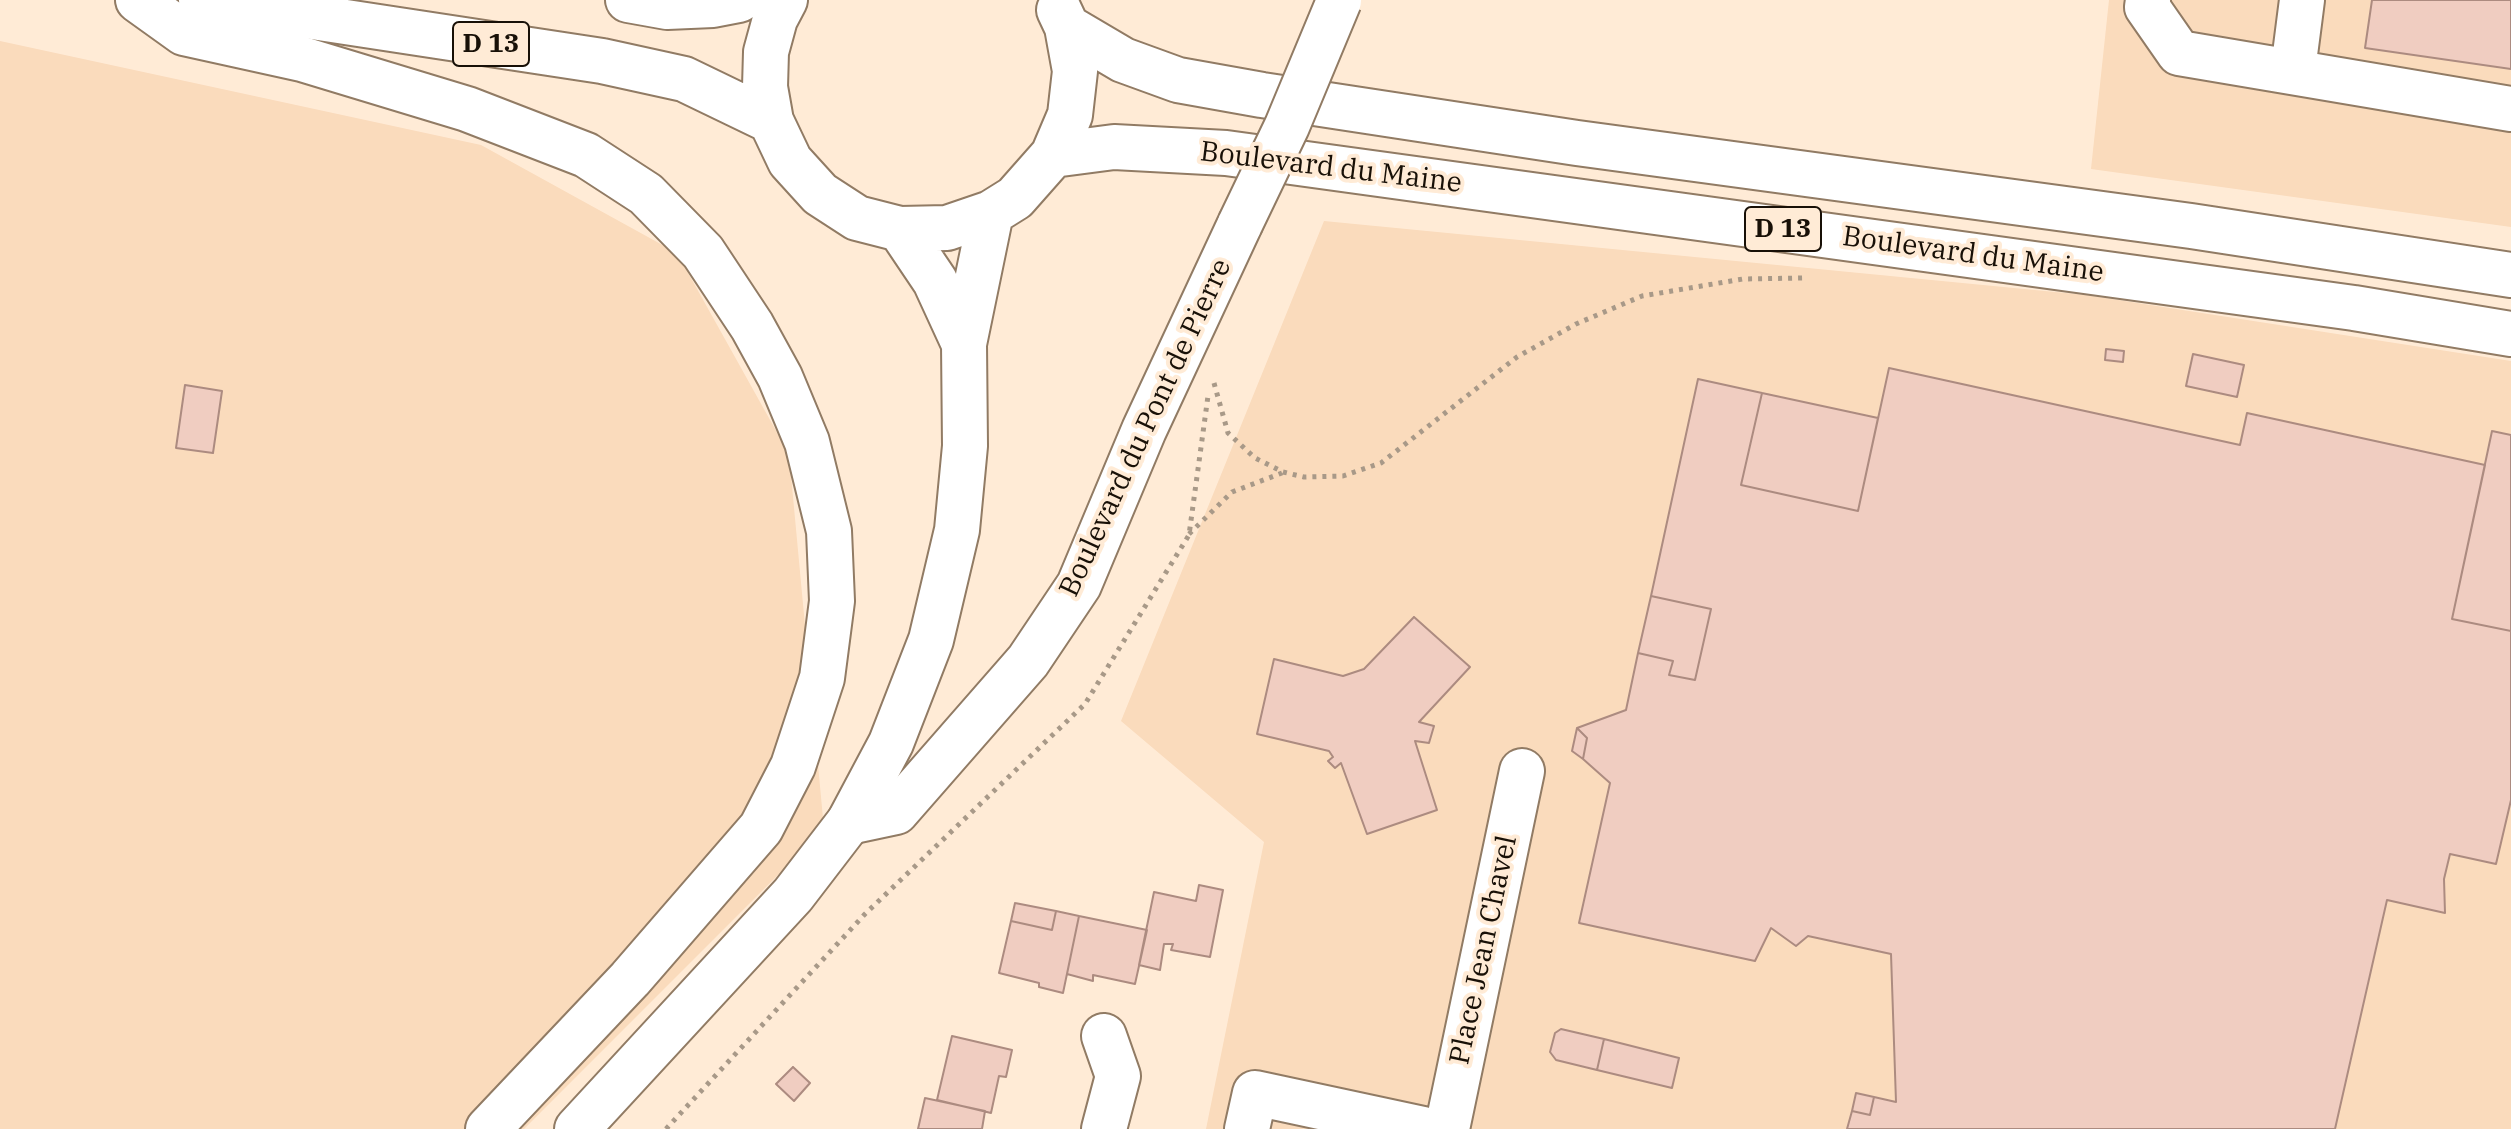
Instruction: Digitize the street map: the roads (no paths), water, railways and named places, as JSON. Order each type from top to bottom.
[{"type":"main road","points":[[138,0],[184,33],[302,59],[467,109],[586,155],[646,194],[703,252],[744,313],[780,377],[807,442],[829,531],[832,601],[822,678],[793,766],[761,828],[630,979],[488,1129]]},
{"type":"main road","name":"D 13","points":[[201,0],[602,61],[684,79],[771,121]]},
{"type":"main road","points":[[628,0],[667,7],[713,5],[739,0]]},
{"type":"main road","points":[[785,0],[775,19],[766,52],[765,87],[771,121],[790,161],[820,194],[857,218],[900,229],[947,228],[991,213],[1025,188],[1053,155],[1070,115],[1075,71],[1061,14]]},
{"type":"main road","points":[[2148,0],[2147,7],[2179,53],[2511,109]]},
{"type":"main road","points":[[2293,70],[2302,0]]},
{"type":"main road","name":"Boulevard du Pont de Pierre","points":[[849,822],[896,812],[1028,661],[1079,585],[1144,430],[1287,126],[1340,1]]},
{"type":"main road","name":"Boulevard du Maine","points":[[1061,14],[1123,60],[1178,80],[1577,143],[2191,226],[2511,275]]},
{"type":"main road","name":"Boulevard du Maine","points":[[1053,155],[1114,147],[1226,153],[2354,308],[2511,334]]},
{"type":"main road","points":[[577,1129],[793,895],[849,822],[891,743],[931,640],[957,530],[965,446],[964,344],[991,213]]},
{"type":"main road","points":[[900,229],[935,281],[964,344]]},
{"type":"main road","name":"Place Jean Chavel","points":[[1447,1129],[1522,771]]},
{"type":"main road","points":[[1104,1036],[1118,1076],[1104,1129]]},
{"type":"main road","points":[[1247,1129],[1255,1093],[1423,1129]]}]
